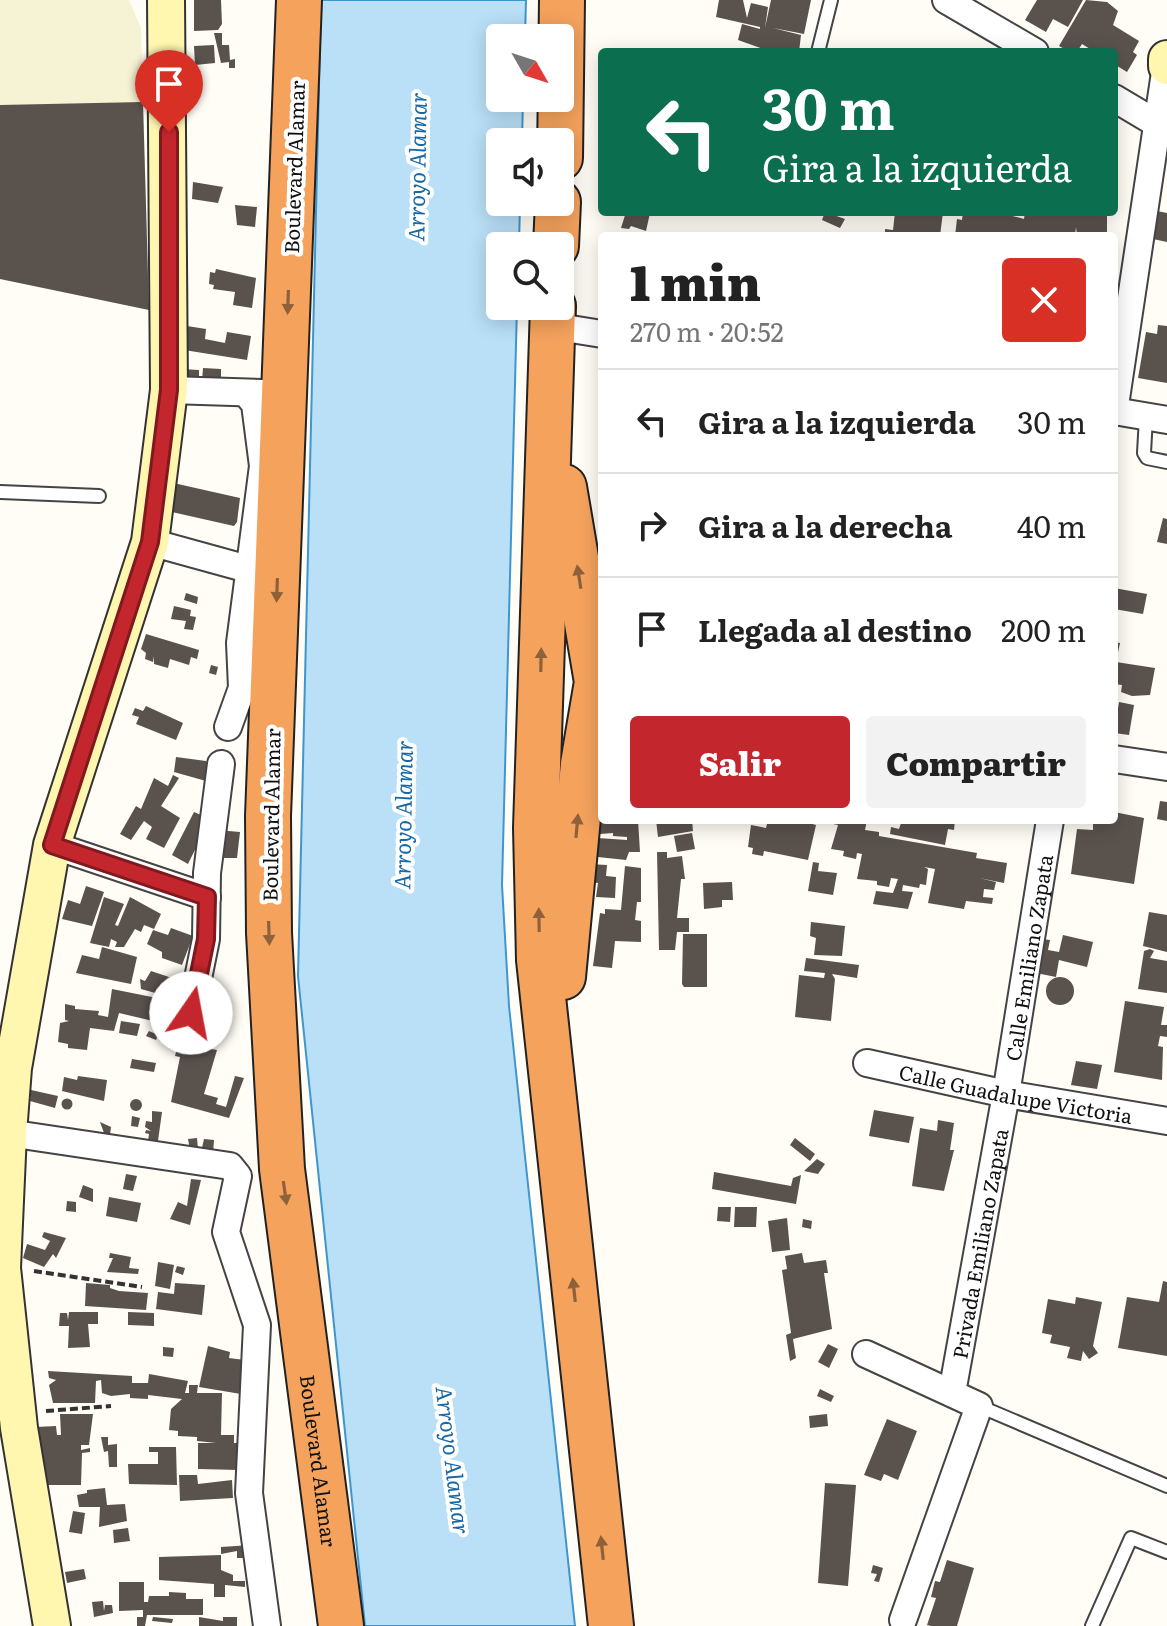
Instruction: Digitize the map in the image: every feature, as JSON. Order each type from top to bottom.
[{"type":"highway","name":"Boulevard Alamar","points":[[299,0],[265,393],[268,816],[276,1099],[282,1169],[341,1626]]},
{"type":"highway","points":[[560,128],[562,0]]},
{"type":"highway","points":[[552,320],[536,828],[539,960],[611,1626]]},
{"type":"highway","points":[[547,398],[598,677]]},
{"type":"highway","points":[[549,1070],[571,909],[583,764],[598,687]]},
{"type":"street","points":[[52,1626],[17,1413],[1,1268],[8,1133],[13,1068],[52,845],[150,542],[169,390],[166,0]]},
{"type":"street","points":[[946,0],[1028,48]]},
{"type":"street","points":[[1118,384],[1167,59]]},
{"type":"street","points":[[1118,100],[1156,123]]},
{"type":"street","points":[[563,320],[598,333]]},
{"type":"street","points":[[169,390],[265,393]]},
{"type":"street","points":[[228,727],[242,688],[240,643],[248,569],[259,517],[263,466],[255,404],[265,393]]},
{"type":"street","points":[[1118,412],[1156,418]]},
{"type":"street","points":[[150,542],[248,569]]},
{"type":"street","points":[[1118,760],[1167,767]]},
{"type":"street","points":[[191,1013],[206,939],[207,897],[221,764]]},
{"type":"street","name":"Calle Emiliano Zapata","points":[[1006,1094],[1049,824]]},
{"type":"street","points":[[52,845],[207,897]]},
{"type":"street","name":"Calle Guadalupe Victoria","points":[[867,1063],[1006,1094],[1167,1121]]},
{"type":"street","name":"Privada Emiliano Zapata","points":[[952,1393],[1006,1094]]},
{"type":"street","points":[[8,1133],[230,1166],[238,1176],[226,1232],[237,1275],[257,1325],[249,1493],[267,1626]]},
{"type":"street","points":[[866,1354],[979,1406],[903,1620]]},
{"type":"lane","points":[[819,48],[831,0]]},
{"type":"lane","points":[[1156,418],[1144,453],[1147,458],[1167,462]]},
{"type":"lane","points":[[0,492],[99,496]]},
{"type":"lane","points":[[979,1406],[1167,1486]]},
{"type":"lane","points":[[1092,1626],[1131,1538],[1167,1552]]},
{"type":"path","points":[[1,1268],[142,1287]]},
{"type":"path","points":[[17,1413],[111,1406]]},
{"type":"shaded area","points":[[0,0],[129,0],[141,28],[149,310],[0,279]]},
{"type":"water","name":"Arroyo Alamar","points":[[321,0],[526,0],[525,24],[486,24],[486,112],[523,112],[522,128],[486,128],[486,216],[520,216],[519,232],[486,232],[486,320],[517,320],[502,885],[509,1006],[575,1626],[365,1626],[298,976]]},
{"type":"building","points":[[194,0],[221,0],[222,24],[218,30],[194,31]]},
{"type":"building","points":[[719,0],[743,0],[747,18],[751,3],[768,7],[765,28],[771,0],[811,0],[804,34],[773,28],[801,35],[799,48],[761,48],[738,40],[742,24],[760,27],[716,17]]},
{"type":"building","points":[[1037,0],[1083,0],[1068,27],[1053,19],[1046,32],[1025,20]]},
{"type":"building","points":[[1086,0],[1107,2],[1118,11],[1113,25],[1139,41],[1133,52],[1137,55],[1127,72],[1118,66],[1118,48],[1088,48],[1082,44],[1080,48],[1059,46]]},
{"type":"building","points":[[214,33],[222,33],[222,45],[229,45],[230,60],[235,59],[235,68],[229,68],[229,62],[221,63]]},
{"type":"building","points":[[214,45],[215,63],[195,65],[194,46]]},
{"type":"building","points":[[143,102],[149,310],[0,279],[0,105]]},
{"type":"building","points":[[193,182],[223,187],[218,203],[192,199]]},
{"type":"building","points":[[235,205],[257,207],[255,227],[237,225]]},
{"type":"building","points":[[1157,211],[1167,213],[1167,242],[1153,239]]},
{"type":"building","points":[[625,216],[649,216],[646,231],[631,226],[629,229],[621,228]]},
{"type":"building","points":[[824,216],[845,219],[840,228],[822,220]]},
{"type":"building","points":[[895,216],[942,216],[940,232],[885,232],[885,229],[893,230]]},
{"type":"building","points":[[962,216],[1013,216],[1024,219],[1024,216],[1107,216],[1107,231],[1077,232],[1076,227],[1075,232],[955,232],[957,219],[962,220]]},
{"type":"building","points":[[216,269],[256,278],[252,308],[233,305],[235,292],[213,289],[214,285],[209,284],[210,272],[215,273]]},
{"type":"building","points":[[1158,325],[1167,326],[1167,383],[1138,378],[1146,332],[1157,334]]},
{"type":"building","points":[[187,326],[206,329],[205,339],[225,343],[227,332],[251,336],[247,360],[184,350]]},
{"type":"building","points":[[203,368],[221,369],[221,378],[243,379],[182,387],[181,369],[199,370],[199,381],[202,381]]},
{"type":"building","points":[[169,482],[240,498],[237,522],[234,526],[163,510]]},
{"type":"building","points":[[1163,518],[1167,519],[1167,544],[1157,542]]},
{"type":"building","points":[[1118,589],[1147,594],[1143,614],[1118,610]]},
{"type":"building","points":[[186,593],[198,597],[197,604],[184,600]]},
{"type":"building","points":[[174,606],[191,610],[190,616],[196,617],[193,630],[184,629],[186,621],[171,619]]},
{"type":"building","points":[[146,634],[199,650],[197,659],[191,657],[189,665],[170,659],[168,668],[154,664],[154,656],[153,662],[145,659],[146,653],[141,649]]},
{"type":"building","points":[[1118,662],[1155,668],[1150,695],[1132,696],[1121,692],[1122,685],[1118,684]]},
{"type":"building","points":[[211,665],[218,667],[216,675],[209,673]]},
{"type":"building","points":[[1119,702],[1134,705],[1129,735],[1118,734]]},
{"type":"building","points":[[146,706],[183,723],[176,740],[136,724],[139,717],[132,715],[135,708],[143,711]]},
{"type":"building","points":[[176,757],[206,761],[206,781],[174,772]]},
{"type":"building","points":[[173,775],[179,778],[161,806],[180,818],[164,848],[146,839],[152,827],[144,821],[131,840],[120,834],[136,806],[141,809],[154,778],[168,786]]},
{"type":"building","points":[[594,780],[598,780],[598,816]]},
{"type":"building","points":[[1160,801],[1167,802],[1167,821],[1157,819]]},
{"type":"building","points":[[194,812],[210,819],[188,864],[172,855]]},
{"type":"building","points":[[1118,813],[1144,818],[1134,884],[1071,874],[1077,829],[1093,830],[1093,824],[1118,824]]},
{"type":"building","points":[[599,824],[638,824],[640,852],[629,852],[626,860],[598,857],[598,838],[627,840],[627,837],[613,836],[613,833],[600,834]]},
{"type":"building","points":[[656,824],[692,824],[693,831],[658,837]]},
{"type":"building","points":[[767,824],[816,825],[808,860],[764,851],[763,856],[752,854],[753,848],[748,847],[751,825],[766,828]]},
{"type":"building","points":[[833,824],[866,824],[865,830],[879,832],[879,836],[977,853],[976,858],[1007,863],[1004,883],[979,878],[996,882],[994,890],[984,889],[983,897],[993,898],[992,904],[966,901],[964,909],[928,903],[935,869],[924,867],[928,869],[926,885],[920,884],[919,888],[903,885],[902,891],[913,892],[908,909],[873,904],[876,891],[893,893],[898,879],[891,878],[889,887],[877,885],[877,881],[857,879],[862,854],[857,853],[856,859],[843,856],[844,851],[831,849],[838,825]]},
{"type":"building","points":[[901,824],[955,824],[954,830],[948,829],[945,845],[890,834],[891,827],[899,829]]},
{"type":"building","points":[[217,830],[240,832],[237,858],[213,858]]},
{"type":"building","points":[[692,833],[695,849],[677,852],[674,836]]},
{"type":"building","points":[[657,852],[667,852],[667,858],[682,856],[685,879],[681,879],[677,918],[689,918],[689,932],[677,932],[675,950],[659,950]]},
{"type":"building","points":[[813,862],[819,863],[818,871],[837,873],[833,895],[808,891]]},
{"type":"building","points":[[589,864],[607,865],[606,876],[616,877],[615,898],[596,897],[598,883],[588,882]]},
{"type":"building","points":[[625,866],[641,868],[641,902],[637,902],[635,920],[641,921],[641,942],[615,941],[612,968],[593,966],[600,913],[605,914],[605,909],[621,910]]},
{"type":"building","points":[[732,882],[733,900],[722,900],[722,907],[704,909],[703,883]]},
{"type":"building","points":[[86,886],[104,892],[92,926],[62,919],[68,900],[80,904]]},
{"type":"building","points":[[104,897],[124,904],[115,925],[118,926],[130,897],[161,914],[154,929],[144,925],[141,932],[135,929],[124,947],[115,947],[117,942],[111,939],[109,947],[90,943]]},
{"type":"building","points":[[1149,912],[1167,915],[1167,952],[1143,946]]},
{"type":"building","points":[[811,922],[845,926],[842,956],[814,955],[816,938],[810,936]]},
{"type":"building","points":[[171,928],[193,936],[182,965],[162,958],[162,952],[147,944],[153,930],[168,935]]},
{"type":"building","points":[[683,934],[707,934],[707,987],[684,987],[682,984]]},
{"type":"building","points":[[1063,935],[1093,942],[1087,967],[1059,960],[1056,977],[1036,973],[1042,939],[1050,940],[1048,950],[1059,952]]},
{"type":"building","points":[[102,947],[137,957],[131,984],[76,973],[82,955],[99,959]]},
{"type":"building","points":[[1144,951],[1154,951],[1150,958],[1167,961],[1167,993],[1138,989]]},
{"type":"building","points":[[806,958],[859,965],[857,978],[832,974],[835,979],[831,1021],[795,1017],[799,975],[824,978],[825,973],[804,971]]},
{"type":"building","points":[[151,971],[172,978],[166,996],[141,989],[140,979],[145,981]]},
{"type":"building","points":[[1060,977],[1070,981],[1074,991],[1070,1001],[1060,1005],[1050,1001],[1046,991],[1050,981]]},
{"type":"building","points":[[112,989],[157,998],[153,1021],[119,1013],[114,1031],[90,1028],[87,1050],[68,1048],[68,1044],[58,1042],[60,1023],[69,1021],[65,1020],[65,1004],[75,1006],[75,1009],[99,1011],[98,1015],[108,1017]]},
{"type":"building","points":[[1125,1001],[1164,1007],[1161,1025],[1167,1025],[1167,1037],[1160,1036],[1158,1046],[1163,1047],[1162,1080],[1114,1072]]},
{"type":"building","points":[[169,1013],[186,1018],[180,1039],[163,1034]]},
{"type":"building","points":[[121,1021],[140,1024],[137,1036],[119,1033]]},
{"type":"building","points":[[149,1031],[158,1035],[156,1040],[146,1036]]},
{"type":"building","points":[[183,1044],[217,1050],[204,1094],[218,1098],[216,1104],[226,1107],[235,1076],[244,1078],[229,1118],[171,1102],[180,1057],[175,1056],[177,1048],[182,1049]]},
{"type":"building","points":[[132,1059],[156,1063],[154,1072],[130,1068]]},
{"type":"building","points":[[1076,1061],[1102,1065],[1097,1089],[1071,1085]]},
{"type":"building","points":[[78,1076],[107,1080],[104,1101],[62,1091],[64,1077],[77,1080]]},
{"type":"building","points":[[31,1090],[58,1096],[55,1108],[30,1101]]},
{"type":"building","points":[[67,1099],[72,1104],[67,1109],[62,1104]]},
{"type":"building","points":[[136,1099],[142,1105],[136,1111],[130,1105]]},
{"type":"building","points":[[874,1110],[914,1117],[909,1143],[869,1136]]},
{"type":"building","points":[[152,1111],[162,1112],[157,1148],[147,1147],[149,1134],[145,1133],[146,1130],[151,1131],[145,1127],[146,1121],[152,1122]]},
{"type":"building","points":[[132,1116],[140,1118],[138,1127],[131,1126]]},
{"type":"building","points":[[938,1120],[954,1123],[950,1150],[954,1150],[944,1191],[912,1186],[920,1128],[937,1131]]},
{"type":"building","points":[[100,1122],[111,1127],[110,1135],[104,1133]]},
{"type":"building","points":[[197,1138],[198,1149],[190,1150],[188,1139]]},
{"type":"building","points":[[795,1138],[815,1154],[810,1161],[790,1145]]},
{"type":"building","points":[[204,1139],[214,1140],[213,1155],[201,1152]]},
{"type":"building","points":[[817,1159],[825,1164],[818,1174],[804,1171]]},
{"type":"building","points":[[714,1172],[791,1186],[793,1178],[801,1175],[796,1204],[712,1189]]},
{"type":"building","points":[[126,1174],[137,1176],[133,1191],[123,1189]]},
{"type":"building","points":[[191,1179],[201,1180],[190,1225],[170,1219],[178,1202],[187,1206]]},
{"type":"building","points":[[83,1185],[93,1189],[93,1202],[79,1197]]},
{"type":"building","points":[[109,1197],[141,1203],[137,1222],[106,1216]]},
{"type":"building","points":[[67,1201],[76,1202],[76,1212],[66,1211]]},
{"type":"building","points":[[718,1207],[731,1207],[730,1222],[717,1221]]},
{"type":"building","points":[[735,1207],[757,1207],[756,1227],[734,1227]]},
{"type":"building","points":[[787,1218],[790,1250],[772,1252],[768,1221]]},
{"type":"building","points":[[803,1219],[812,1221],[811,1229],[802,1227]]},
{"type":"building","points":[[44,1232],[66,1238],[56,1258],[53,1254],[44,1267],[23,1258],[27,1244],[45,1250],[50,1241],[42,1237]]},
{"type":"building","points":[[110,1253],[131,1257],[129,1268],[139,1269],[138,1274],[107,1272],[113,1258],[109,1258]]},
{"type":"building","points":[[802,1253],[804,1263],[826,1260],[828,1273],[824,1273],[832,1329],[793,1339],[796,1358],[790,1361],[786,1335],[791,1333],[782,1270],[787,1269],[785,1256]]},
{"type":"building","points":[[158,1262],[174,1265],[170,1289],[155,1286]]},
{"type":"building","points":[[177,1266],[185,1268],[183,1275],[175,1272]]},
{"type":"building","points":[[1163,1281],[1167,1282],[1167,1356],[1118,1348],[1127,1297],[1159,1302]]},
{"type":"building","points":[[86,1283],[110,1285],[110,1288],[119,1291],[148,1293],[146,1310],[85,1306]]},
{"type":"building","points":[[175,1283],[205,1285],[202,1315],[156,1309],[158,1292],[174,1294]]},
{"type":"building","points":[[1076,1297],[1102,1302],[1093,1346],[1098,1353],[1089,1359],[1083,1351],[1081,1361],[1067,1358],[1070,1347],[1050,1343],[1052,1335],[1042,1333],[1048,1299],[1075,1304]]},
{"type":"building","points":[[69,1312],[98,1312],[98,1324],[88,1324],[90,1347],[68,1348],[69,1326],[59,1326],[60,1313],[67,1313],[68,1320]]},
{"type":"building","points":[[128,1312],[154,1313],[154,1326],[128,1325]]},
{"type":"building","points":[[828,1344],[838,1349],[829,1368],[818,1362]]},
{"type":"building","points":[[208,1346],[230,1352],[229,1358],[245,1360],[247,1395],[199,1387]]},
{"type":"building","points":[[163,1347],[174,1348],[173,1357],[163,1356]]},
{"type":"building","points":[[48,1371],[132,1376],[132,1383],[148,1383],[149,1374],[188,1381],[185,1393],[189,1393],[189,1385],[198,1385],[197,1393],[222,1393],[221,1435],[234,1435],[234,1443],[248,1443],[239,1470],[198,1469],[198,1443],[216,1443],[197,1441],[197,1437],[178,1436],[178,1431],[169,1430],[171,1409],[182,1399],[148,1395],[148,1399],[130,1398],[130,1394],[111,1396],[102,1393],[101,1380],[96,1381],[95,1403],[53,1403],[49,1385],[56,1380],[49,1378]]},
{"type":"building","points":[[820,1389],[834,1396],[831,1402],[817,1396]]},
{"type":"building","points":[[60,1414],[93,1414],[89,1445],[81,1445],[81,1450],[90,1448],[90,1452],[82,1453],[81,1485],[47,1485],[46,1473],[42,1474],[36,1427],[56,1426],[57,1435],[61,1435]]},
{"type":"building","points":[[827,1414],[828,1426],[810,1428],[809,1416]]},
{"type":"building","points":[[887,1419],[917,1431],[898,1480],[884,1474],[881,1481],[864,1475]]},
{"type":"building","points":[[101,1437],[108,1437],[108,1445],[117,1444],[117,1467],[109,1467],[108,1451],[104,1452]]},
{"type":"building","points":[[149,1447],[176,1447],[177,1485],[129,1484],[128,1464],[158,1464],[158,1452],[149,1452]]},
{"type":"building","points":[[179,1475],[197,1475],[198,1484],[232,1480],[233,1498],[180,1501]]},
{"type":"building","points":[[825,1483],[856,1485],[848,1586],[818,1583]]},
{"type":"building","points":[[105,1488],[107,1505],[125,1504],[127,1521],[99,1527],[100,1507],[79,1507],[77,1495],[87,1493],[87,1490]]},
{"type":"building","points":[[73,1511],[85,1513],[82,1534],[69,1532]]},
{"type":"building","points":[[128,1528],[130,1541],[114,1543],[113,1530]]},
{"type":"building","points":[[251,1545],[252,1558],[237,1558],[237,1551],[221,1554],[221,1547]]},
{"type":"building","points":[[221,1555],[221,1570],[233,1575],[233,1581],[245,1581],[245,1587],[225,1585],[225,1597],[214,1597],[214,1584],[159,1580],[159,1557]]},
{"type":"building","points":[[947,1560],[974,1568],[957,1626],[927,1625],[936,1598],[931,1597],[935,1581],[940,1582]]},
{"type":"building","points":[[873,1565],[883,1568],[879,1582],[874,1581],[877,1574],[871,1573]]},
{"type":"building","points":[[84,1569],[86,1579],[67,1583],[65,1572]]},
{"type":"building","points":[[119,1582],[144,1582],[144,1602],[148,1602],[149,1596],[169,1596],[169,1592],[186,1593],[186,1599],[203,1599],[203,1615],[147,1615],[145,1626],[137,1626],[137,1617],[143,1617],[143,1610],[119,1611]]},
{"type":"building","points":[[103,1601],[104,1611],[105,1605],[112,1605],[113,1613],[94,1617],[92,1602]]},
{"type":"building","points":[[153,1617],[173,1619],[172,1623],[152,1621]]},
{"type":"building","points":[[199,1617],[223,1621],[223,1617],[237,1617],[237,1626],[199,1626]]},
{"type":"route","points":[[169,132],[169,390],[150,542],[52,845],[207,897],[206,939],[191,1013]]}]
